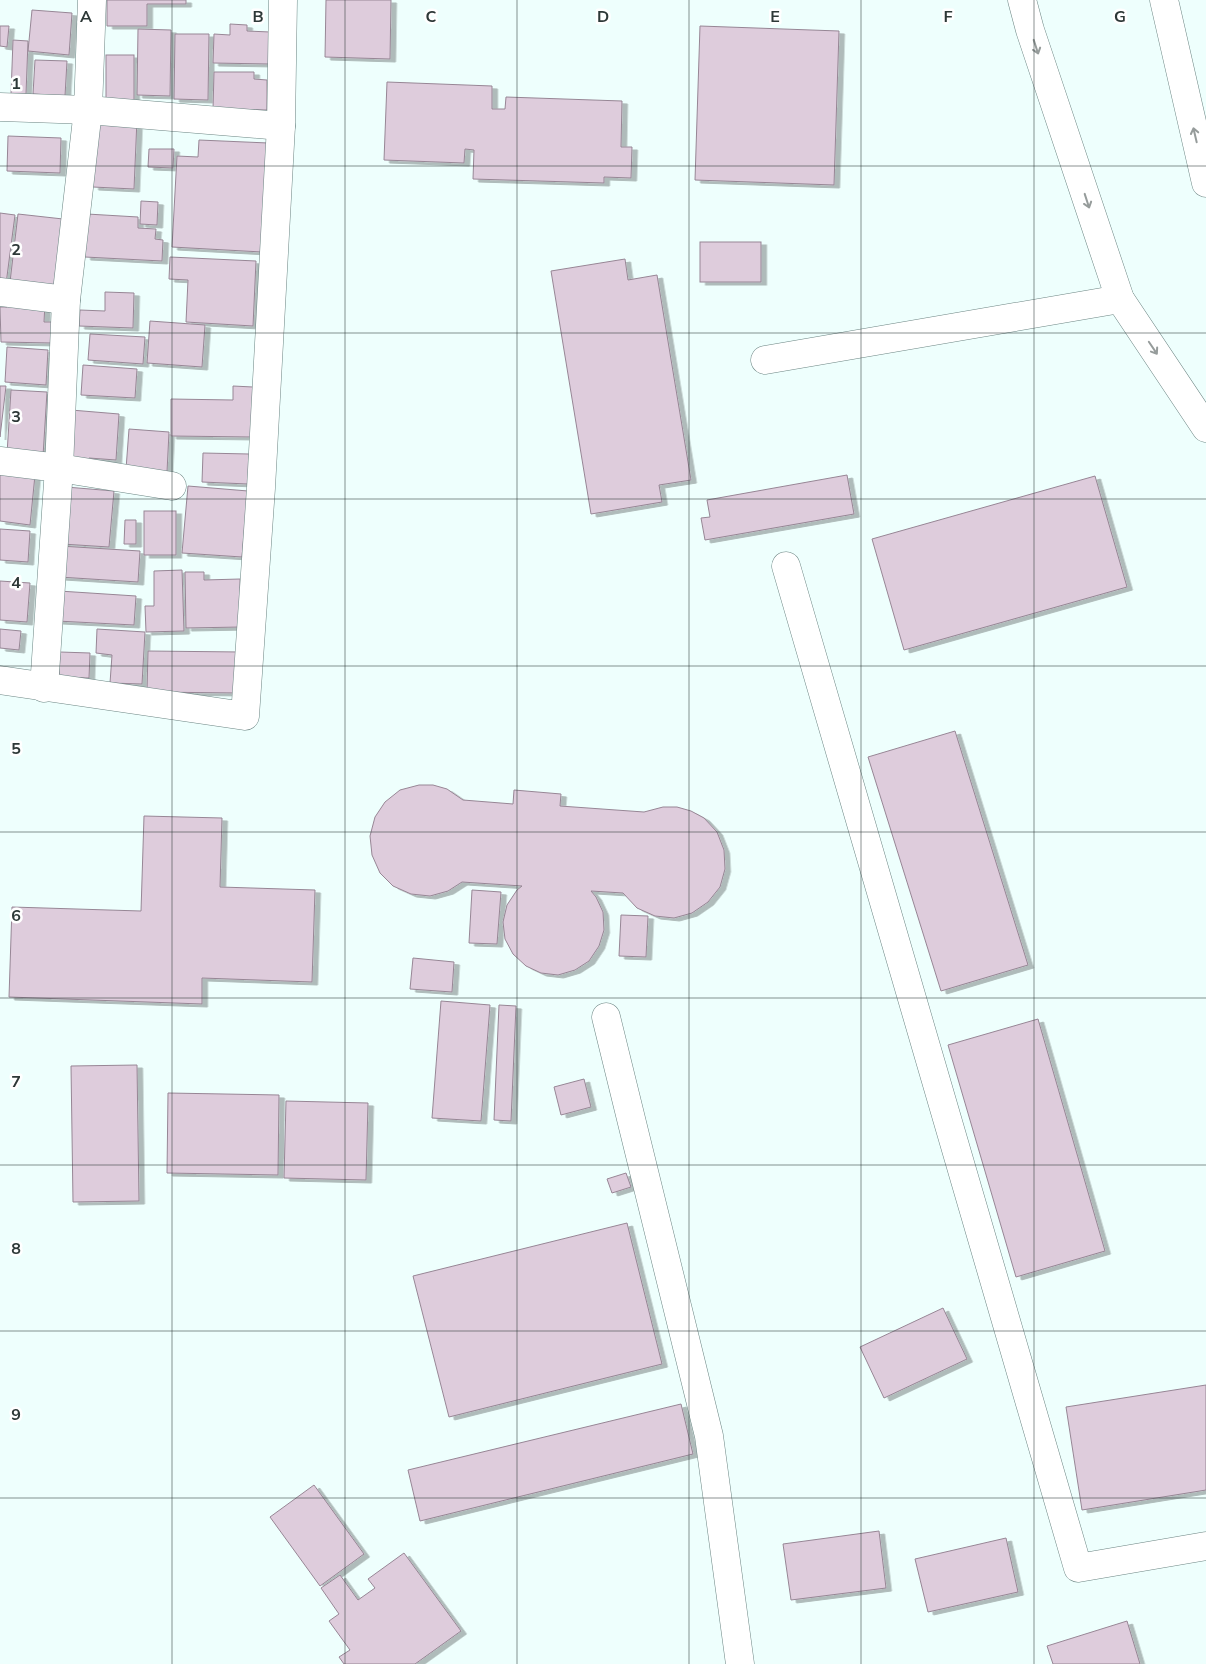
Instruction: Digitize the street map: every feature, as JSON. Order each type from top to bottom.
[{"type":"street","points":[[44,688],[59,468],[66,300],[88,110],[92,0]]},
{"type":"street","points":[[0,680],[44,688],[245,716],[261,488],[281,126],[282,0]]},
{"type":"street","points":[[1022,0],[1120,299],[1206,428]]},
{"type":"street","points":[[1164,0],[1206,183]]},
{"type":"street","points":[[0,107],[88,110],[281,126]]},
{"type":"street","points":[[0,292],[66,300]]},
{"type":"street","points":[[766,360],[1120,299]]},
{"type":"street","points":[[0,461],[59,468],[172,486]]},
{"type":"street","points":[[786,566],[1078,1568],[1206,1546]]},
{"type":"street","points":[[606,1017],[709,1436],[740,1664]]},
{"type":"building","points":[[107,0],[186,0],[186,4],[147,4],[147,26],[107,26]]},
{"type":"building","points":[[326,0],[391,0],[390,59],[325,57]]},
{"type":"building","points":[[32,10],[72,13],[69,55],[28,51]]},
{"type":"building","points":[[230,24],[247,25],[247,31],[270,32],[269,64],[213,63],[214,34],[230,35]]},
{"type":"building","points":[[0,26],[9,26],[7,47],[0,46]]},
{"type":"building","points":[[700,26],[839,31],[834,185],[695,180]]},
{"type":"building","points":[[138,29],[171,30],[170,96],[137,95]]},
{"type":"building","points":[[175,34],[209,34],[208,100],[174,99]]},
{"type":"building","points":[[13,40],[28,41],[26,94],[11,94]]},
{"type":"building","points":[[106,55],[134,55],[134,100],[106,100]]},
{"type":"building","points":[[35,60],[67,61],[65,96],[33,94]]},
{"type":"building","points":[[214,72],[254,72],[254,79],[267,80],[267,110],[213,109]]},
{"type":"building","points":[[387,82],[492,86],[492,109],[505,109],[506,97],[622,101],[621,147],[632,147],[631,178],[604,177],[604,183],[473,179],[474,150],[465,149],[464,163],[384,160]]},
{"type":"building","points":[[96,116],[137,119],[134,189],[93,187]]},
{"type":"building","points":[[8,136],[61,138],[60,173],[7,171]]},
{"type":"building","points":[[199,140],[268,143],[262,252],[172,247],[177,156],[198,157]]},
{"type":"building","points":[[149,149],[174,149],[173,168],[148,167]]},
{"type":"building","points":[[141,201],[158,202],[157,225],[140,224]]},
{"type":"building","points":[[0,213],[15,215],[6,284],[0,283]]},
{"type":"building","points":[[18,214],[63,219],[54,287],[10,282]]},
{"type":"building","points":[[87,214],[138,217],[138,228],[156,229],[155,239],[163,240],[162,261],[85,257]]},
{"type":"building","points":[[700,242],[761,242],[761,282],[700,282]]},
{"type":"building","points":[[170,257],[256,261],[253,326],[186,322],[188,280],[169,279]]},
{"type":"building","points":[[625,259],[628,280],[657,275],[691,480],[659,485],[662,502],[591,514],[551,271]]},
{"type":"building","points":[[105,292],[134,293],[133,328],[79,326],[80,310],[105,311]]},
{"type":"building","points":[[7,302],[45,303],[44,322],[52,322],[52,343],[1,342],[0,307],[7,307]]},
{"type":"building","points":[[150,321],[205,325],[202,367],[147,363]]},
{"type":"building","points":[[90,334],[145,337],[143,364],[88,360]]},
{"type":"building","points":[[7,347],[48,350],[46,385],[5,382]]},
{"type":"building","points":[[83,365],[137,369],[135,398],[81,395]]},
{"type":"building","points":[[0,386],[6,386],[0,437]]},
{"type":"building","points":[[233,386],[253,387],[252,437],[171,436],[171,399],[233,400]]},
{"type":"building","points":[[11,390],[47,392],[43,456],[7,454]]},
{"type":"building","points":[[71,410],[119,414],[116,460],[89,458],[89,463],[68,462]]},
{"type":"building","points":[[129,429],[169,432],[167,472],[126,469]]},
{"type":"building","points":[[203,453],[249,454],[248,484],[202,482]]},
{"type":"building","points":[[0,471],[35,475],[30,525],[0,521]]},
{"type":"building","points":[[847,475],[854,514],[705,540],[701,518],[710,517],[707,500]]},
{"type":"building","points":[[1095,476],[1127,587],[904,650],[872,539]]},
{"type":"building","points":[[188,486],[248,491],[242,557],[182,553]]},
{"type":"building","points":[[66,487],[114,491],[109,547],[62,544]]},
{"type":"building","points":[[144,511],[176,511],[176,555],[144,555]]},
{"type":"building","points":[[125,520],[136,520],[136,544],[124,544]]},
{"type":"building","points":[[0,529],[30,531],[28,562],[0,560]]},
{"type":"building","points":[[60,546],[140,551],[138,582],[59,577]]},
{"type":"building","points":[[182,570],[184,631],[146,632],[145,606],[154,606],[154,571]]},
{"type":"building","points":[[185,572],[204,572],[204,580],[240,579],[241,627],[186,628]]},
{"type":"building","points":[[0,581],[30,583],[27,622],[0,620]]},
{"type":"building","points":[[59,591],[136,596],[134,625],[57,621]]},
{"type":"building","points":[[0,629],[21,631],[19,650],[0,648]]},
{"type":"building","points":[[97,629],[145,632],[142,684],[110,683],[112,655],[96,653]]},
{"type":"building","points":[[148,651],[241,652],[240,693],[147,692]]},
{"type":"building","points":[[60,652],[90,653],[89,678],[59,677]]},
{"type":"building","points":[[955,731],[1028,965],[941,991],[868,757]]},
{"type":"building","points":[[419,785],[433,785],[447,789],[463,800],[513,804],[514,790],[561,794],[560,806],[644,812],[663,807],[677,807],[691,811],[704,818],[717,832],[724,850],[725,869],[720,887],[708,902],[692,913],[674,918],[655,916],[637,908],[623,893],[591,891],[603,912],[604,930],[599,946],[589,961],[575,970],[558,975],[541,973],[526,966],[513,954],[505,939],[503,922],[507,905],[522,886],[462,882],[448,891],[430,896],[411,894],[393,886],[380,873],[372,855],[370,836],[375,817],[385,802],[400,790]]},
{"type":"building","points":[[144,816],[222,818],[220,887],[315,890],[312,982],[202,978],[202,1004],[9,997],[12,907],[141,911]]},
{"type":"building","points":[[472,890],[501,892],[497,944],[469,943]]},
{"type":"building","points":[[621,915],[648,916],[646,957],[619,956]]},
{"type":"building","points":[[413,958],[454,962],[452,992],[410,989]]},
{"type":"building","points":[[441,1001],[490,1005],[481,1121],[432,1118]]},
{"type":"building","points":[[499,1005],[516,1006],[511,1121],[494,1120]]},
{"type":"building","points":[[1038,1019],[1105,1251],[1016,1277],[948,1045]]},
{"type":"building","points":[[137,1065],[139,1201],[73,1202],[71,1066]]},
{"type":"building","points":[[584,1079],[591,1107],[561,1115],[554,1087]]},
{"type":"building","points":[[168,1093],[279,1095],[278,1175],[167,1173]]},
{"type":"building","points":[[286,1101],[368,1103],[366,1180],[284,1178]]},
{"type":"building","points":[[626,1173],[631,1187],[612,1193],[607,1179]]},
{"type":"building","points":[[627,1223],[662,1364],[449,1417],[413,1276]]},
{"type":"building","points":[[943,1308],[967,1359],[884,1398],[860,1347]]},
{"type":"building","points":[[1206,1385],[1206,1490],[1082,1510],[1066,1407]]},
{"type":"building","points":[[681,1404],[693,1454],[420,1521],[408,1470]]},
{"type":"building","points":[[314,1485],[364,1554],[320,1586],[270,1517]]},
{"type":"building","points":[[879,1531],[886,1588],[791,1600],[783,1544]]},
{"type":"building","points":[[1006,1538],[1018,1592],[928,1612],[915,1559]]},
{"type":"building","points":[[404,1553],[461,1631],[415,1664],[344,1664],[339,1657],[350,1650],[329,1621],[339,1614],[321,1588],[340,1575],[358,1600],[375,1588],[368,1579]]},
{"type":"building","points":[[1127,1621],[1140,1664],[1053,1664],[1047,1646]]}]
